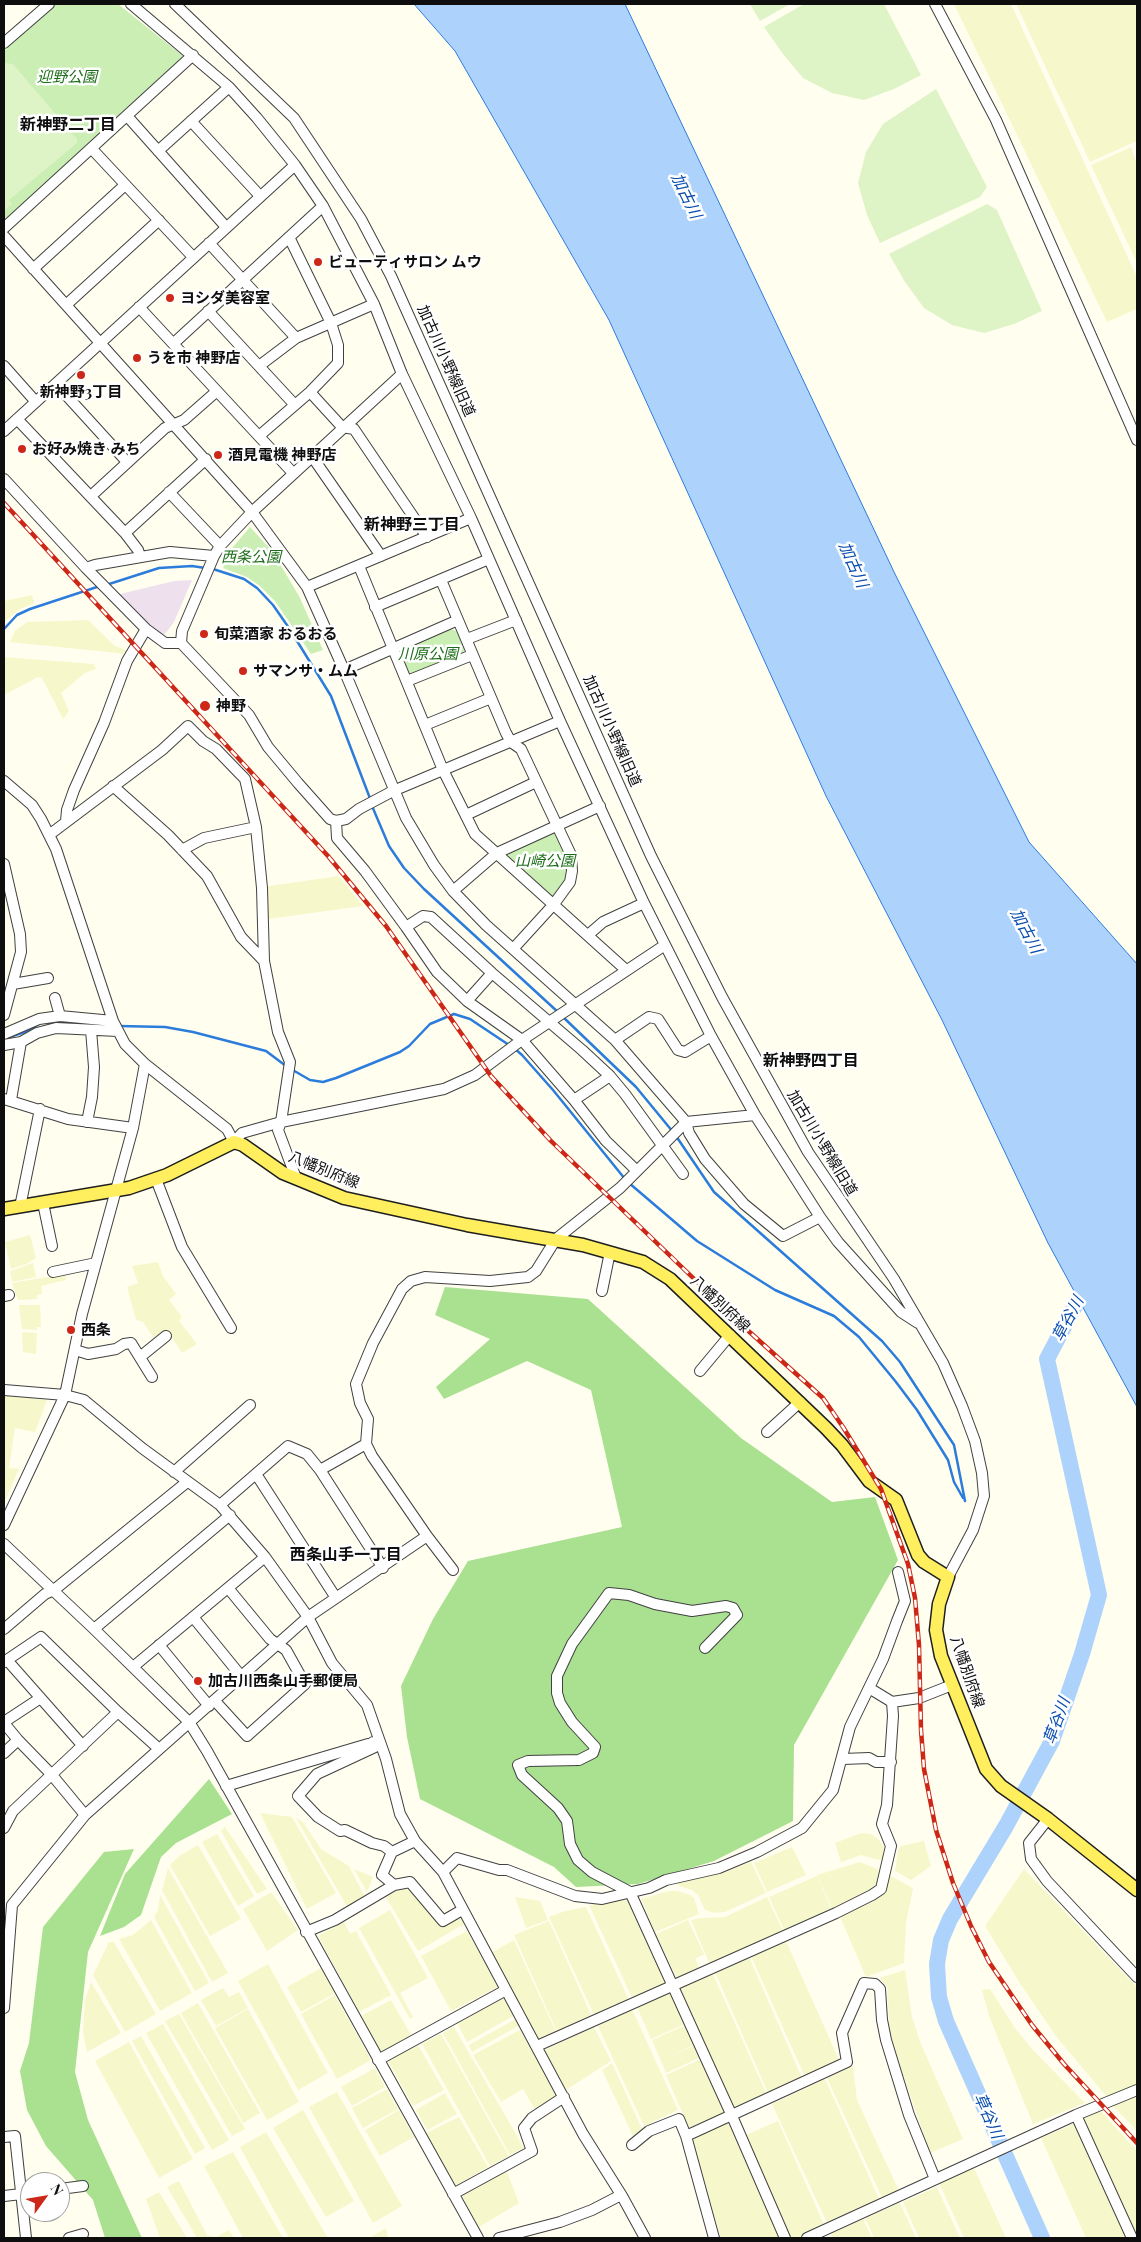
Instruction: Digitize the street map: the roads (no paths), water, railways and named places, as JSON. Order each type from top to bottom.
[{"type":"main road","name":"八幡別府線","points":[[234,1142],[243,1144],[283,1173],[344,1198],[467,1225],[556,1239],[610,1252],[643,1262],[670,1279],[800,1402],[842,1445],[869,1481],[896,1500],[918,1556],[948,1577],[939,1604],[936,1630],[941,1656],[986,1769],[1001,1786],[1048,1819],[1137,1890]]},
{"type":"main road","points":[[4,1210],[118,1189],[156,1179],[234,1142]]},
{"type":"street","points":[[4,44],[49,4]]},
{"type":"street","points":[[131,4],[229,87],[295,165],[323,206],[374,304],[402,374],[471,518],[560,721],[644,903],[711,1036],[756,1114],[820,1217],[838,1242],[901,1312],[921,1325]]},
{"type":"street","name":"加古川小野線旧道","points":[[175,4],[294,118],[361,220],[391,276],[651,856],[710,973],[750,1050],[808,1152],[894,1279],[942,1363],[962,1406],[977,1449],[984,1496],[973,1530],[948,1577]]},
{"type":"street","points":[[935,4],[1004,138],[1137,440]]},
{"type":"street","points":[[4,228],[128,117],[193,55]]},
{"type":"street","points":[[158,151],[229,87]]},
{"type":"street","points":[[128,117],[226,227]]},
{"type":"street","points":[[192,121],[260,196]]},
{"type":"street","points":[[92,149],[193,257]]},
{"type":"street","points":[[4,431],[295,165]]},
{"type":"street","points":[[33,269],[125,185]]},
{"type":"street","points":[[174,342],[323,206]]},
{"type":"street","points":[[66,305],[159,220]]},
{"type":"street","points":[[4,236],[252,512],[307,587],[406,818],[453,891],[486,925],[615,1040],[684,1124],[704,1160],[744,1204],[784,1236],[820,1217]]},
{"type":"street","points":[[259,436],[310,392],[338,362],[338,345],[331,324],[289,237]]},
{"type":"street","points":[[209,243],[296,338]]},
{"type":"street","points":[[259,366],[296,338],[374,304]]},
{"type":"street","points":[[139,307],[174,342],[293,473]]},
{"type":"street","points":[[208,311],[294,404]]},
{"type":"street","points":[[4,366],[36,402]]},
{"type":"street","points":[[181,643],[182,632],[220,546],[293,473],[402,374]]},
{"type":"street","points":[[56,384],[127,462]]},
{"type":"street","points":[[90,496],[165,428],[184,420],[217,391]]},
{"type":"street","points":[[310,392],[342,427],[354,429],[427,537]]},
{"type":"street","points":[[17,419],[125,533],[138,550],[140,556]]},
{"type":"street","points":[[311,456],[381,556]]},
{"type":"street","points":[[125,533],[206,459]]},
{"type":"street","points":[[4,479],[110,594],[146,629],[165,643],[181,643],[249,715],[268,748],[330,819],[336,821],[346,819],[380,797],[560,721]]},
{"type":"street","points":[[169,492],[220,546]]},
{"type":"street","points":[[307,587],[471,518]]},
{"type":"street","points":[[86,568],[140,556],[170,552],[214,556]]},
{"type":"street","points":[[375,607],[489,559]]},
{"type":"street","points":[[359,566],[443,770],[475,834],[626,970]]},
{"type":"street","points":[[441,580],[511,742],[521,749],[571,855],[572,870],[570,882],[554,904],[513,949]]},
{"type":"street","points":[[344,670],[458,620]]},
{"type":"street","points":[[467,639],[516,620]]},
{"type":"street","points":[[66,821],[67,810],[74,790],[104,723],[128,661],[146,629]]},
{"type":"street","points":[[407,681],[472,654]]},
{"type":"street","points":[[425,725],[491,698]]},
{"type":"street","points":[[49,835],[162,750],[188,726],[203,741],[216,749],[245,779],[256,827],[262,888],[264,961],[278,1032],[290,1062],[281,1122],[278,1130],[296,1178]]},
{"type":"street","points":[[4,782],[32,804],[56,850],[113,1021],[125,1044],[145,1064],[227,1129],[234,1142],[242,1133],[281,1122],[444,1089],[476,1075],[548,1022],[665,945]]},
{"type":"street","points":[[466,815],[536,782]]},
{"type":"street","points":[[113,786],[182,850],[214,885],[241,937],[264,961]]},
{"type":"street","points":[[453,891],[497,853],[600,806]]},
{"type":"street","points":[[336,821],[338,838],[365,871],[437,972],[467,1001],[521,1041],[574,1100],[606,1141],[636,1170]]},
{"type":"street","points":[[182,850],[204,838],[256,827]]},
{"type":"street","points":[[4,864],[8,904],[20,934],[21,952],[4,1015]]},
{"type":"street","points":[[588,934],[602,922],[644,903]]},
{"type":"street","points":[[406,927],[423,916],[431,917],[610,1076],[663,1144],[683,1174]]},
{"type":"street","points":[[467,1001],[492,973]]},
{"type":"street","points":[[13,984],[48,978]]},
{"type":"street","points":[[55,998],[60,1016]]},
{"type":"street","points":[[4,1034],[39,1019],[60,1016],[113,1021]]},
{"type":"street","points":[[615,1040],[650,1017],[658,1019],[678,1050],[685,1052],[711,1036]]},
{"type":"street","points":[[4,1045],[21,1042],[37,1033],[56,1028],[118,1032]]},
{"type":"street","points":[[87,1122],[92,1097],[94,1067],[91,1030]]},
{"type":"street","points":[[21,1042],[7,1100],[68,1119],[133,1128]]},
{"type":"street","points":[[4,1525],[65,1395],[96,1264],[118,1189],[133,1128],[145,1064]]},
{"type":"street","points":[[574,1100],[610,1076]]},
{"type":"street","points":[[20,1207],[40,1109]]},
{"type":"street","points":[[453,1570],[427,1536],[372,1456],[366,1444],[368,1419],[360,1403],[356,1384],[373,1343],[402,1290],[412,1281],[425,1277],[490,1281],[528,1277],[536,1271],[556,1239],[620,1188],[684,1124],[756,1114]]},
{"type":"street","points":[[156,1179],[182,1247],[232,1328]]},
{"type":"street","points":[[43,1203],[52,1246]]},
{"type":"street","points":[[602,1291],[610,1252]]},
{"type":"street","points":[[53,1272],[96,1264]]},
{"type":"street","points":[[700,1371],[730,1335]]},
{"type":"street","points":[[140,1357],[166,1336]]},
{"type":"street","points":[[75,1350],[88,1354],[116,1349],[128,1342],[131,1343],[152,1377]]},
{"type":"street","points":[[4,1390],[65,1395],[84,1400],[142,1448],[220,1505],[265,1557],[308,1617],[332,1664],[367,1705],[376,1741],[386,1759],[400,1814],[416,1841],[444,1872],[462,1910],[583,2134],[645,2238]]},
{"type":"street","points":[[767,1432],[800,1402]]},
{"type":"street","points":[[174,1472],[250,1406]]},
{"type":"street","points":[[320,1470],[366,1444]]},
{"type":"street","points":[[220,1505],[288,1446],[307,1454],[320,1470],[382,1568]]},
{"type":"street","points":[[256,1474],[336,1598]]},
{"type":"street","points":[[4,1629],[45,1594],[54,1590],[187,1482]]},
{"type":"street","points":[[94,1629],[230,1515]]},
{"type":"street","points":[[4,2008],[8,1904],[84,1815],[308,1617],[427,1536]]},
{"type":"street","points":[[4,1544],[54,1590],[188,1722],[207,1751],[306,1932],[478,2238]]},
{"type":"street","points":[[133,1667],[265,1557]]},
{"type":"street","points":[[444,1872],[457,1858],[499,1870],[507,1870],[575,1896],[602,1899],[649,1888],[666,1880],[719,1868],[757,1852],[802,1828],[833,1790],[843,1759],[850,1727],[883,1658],[904,1601],[898,1572]]},
{"type":"street","points":[[159,1645],[212,1703],[247,1736],[305,1684],[286,1650],[270,1640],[228,1588]]},
{"type":"street","points":[[705,1648],[737,1615],[733,1608],[726,1606],[692,1611],[655,1604],[629,1595],[609,1593],[572,1644],[557,1676],[557,1694],[560,1703],[572,1722],[595,1747],[593,1753],[579,1760],[528,1761],[518,1765],[522,1775],[558,1808],[567,1821],[570,1844],[578,1860],[592,1872],[630,1892],[732,2116],[785,2238]]},
{"type":"street","points":[[192,1617],[241,1676]]},
{"type":"street","points":[[83,1746],[5,1661],[41,1637],[158,1748]]},
{"type":"street","points":[[869,1688],[892,1702],[919,1698],[952,1685]]},
{"type":"street","points":[[39,1699],[4,1722],[18,1740],[52,1775],[84,1815]]},
{"type":"street","points":[[537,2046],[836,1913],[872,1896],[881,1889],[891,1846],[882,1824],[888,1805],[892,1702]]},
{"type":"street","points":[[4,1828],[8,1808],[52,1775],[118,1712]]},
{"type":"street","points":[[4,1753],[18,1740]]},
{"type":"street","points":[[226,1786],[376,1741]]},
{"type":"street","points":[[376,1741],[375,1747],[317,1774],[298,1796],[318,1817],[340,1831],[345,1830],[384,1846],[392,1852]]},
{"type":"street","points":[[843,1759],[869,1758],[876,1762],[891,1762]]},
{"type":"street","points":[[1048,1819],[1029,1843],[1031,1859],[1048,1882],[1137,1977]]},
{"type":"street","points":[[394,1885],[382,1875],[392,1852],[416,1841]]},
{"type":"street","points":[[306,1932],[335,1920],[394,1885],[410,1882],[443,1921],[462,1910]]},
{"type":"street","points":[[686,2136],[847,2062],[842,2032],[864,1983],[875,1984],[882,1994],[882,2020],[886,2040],[908,2115],[936,2179]]},
{"type":"street","points":[[378,2060],[506,1990]]},
{"type":"street","points":[[807,2238],[1137,2090]]},
{"type":"street","points":[[453,2194],[532,2151],[524,2128],[532,2118],[564,2097]]},
{"type":"street","points":[[1076,2116],[1132,2238]]},
{"type":"street","points":[[632,2145],[649,2131],[679,2119],[686,2136],[714,2238]]},
{"type":"street","points":[[4,2137],[15,2136],[21,2172]]},
{"type":"street","points":[[70,2188],[83,2186]]},
{"type":"street","points":[[4,2196],[20,2194]]},
{"type":"street","points":[[499,2238],[560,2222],[592,2210],[621,2195]]},
{"type":"street","points":[[26,2222],[26,2238]]},
{"type":"street","points":[[69,2238],[83,2234]]},
{"type":"water","name":"加古川","points":[[414,4],[625,4],[895,574],[1029,842],[1137,964],[1137,1407],[1048,1243],[942,1020],[826,796],[609,320],[455,51]]},
{"type":"waterway","points":[[106,585],[159,568],[192,566],[205,568]]},
{"type":"waterway","points":[[213,569],[244,579],[257,588],[273,605],[289,628],[331,696],[371,801]]},
{"type":"waterway","points":[[4,629],[17,615],[30,609],[100,586]]},
{"type":"waterway","points":[[372,806],[389,846],[404,868],[424,889],[559,1013]]},
{"type":"waterway","points":[[291,1069],[310,1080],[323,1082],[336,1078],[400,1052],[409,1046],[430,1024],[454,1014],[470,1019],[509,1045]]},
{"type":"waterway","points":[[563,1017],[636,1087],[673,1132]]},
{"type":"waterway","points":[[52,1022],[99,1025]]},
{"type":"waterway","points":[[6,1038],[25,1032],[39,1024]]},
{"type":"waterway","points":[[119,1026],[165,1027],[193,1032],[266,1051],[286,1066]]},
{"type":"waterway","points":[[514,1048],[553,1090],[625,1179]]},
{"type":"waterway","points":[[676,1136],[714,1192],[882,1341],[900,1362],[954,1445],[965,1501]]},
{"type":"waterway","points":[[629,1183],[697,1241],[775,1290],[834,1316],[859,1337],[917,1410],[948,1460],[954,1482],[963,1498]]},
{"type":"waterway","name":"草谷川","points":[[1042,2238],[946,2021],[939,1997],[937,1964],[941,1940],[950,1919],[1006,1826],[1052,1741],[1082,1654],[1099,1595],[1047,1359],[1088,1281]]},
{"type":"railway","points":[[4,503],[328,856],[386,926],[491,1076],[551,1141],[744,1327],[823,1398],[881,1489],[908,1564],[915,1598],[919,1645],[924,1769],[936,1830],[953,1883],[971,1926],[989,1962],[1032,2025],[1064,2064],[1137,2143]]},
{"type":"place","name":"ビューティサロン ムウ","points":[[318,262]]},
{"type":"place","name":"ヨシダ美容室","points":[[170,298]]},
{"type":"place","name":"うを市 神野店","points":[[137,358]]},
{"type":"place","name":"新神野3丁目","points":[[81,375]]},
{"type":"place","name":"お好み焼き みち","points":[[22,449]]},
{"type":"place","name":"酒見電機 神野店","points":[[218,455]]},
{"type":"place","name":"旬菜酒家 おるおる","points":[[204,634]]},
{"type":"place","name":"サマンサ・ムム","points":[[243,671]]},
{"type":"place","name":"神野","points":[[205,706]]},
{"type":"place","name":"西条","points":[[71,1330]]},
{"type":"place","name":"加古川西条山手郵便局","points":[[198,1681]]},
{"type":"district","name":"新神野二丁目","points":[[68,125]]},
{"type":"district","name":"新神野三丁目","points":[[412,525]]},
{"type":"district","name":"新神野四丁目","points":[[811,1061]]},
{"type":"district","name":"西条山手一丁目","points":[[346,1555]]},
{"type":"park label","name":"迎野公園","points":[[67,77]]},
{"type":"park label","name":"西条公園","points":[[251,557]]},
{"type":"park label","name":"川原公園","points":[[428,654]]},
{"type":"park label","name":"山崎公園","points":[[545,861]]}]
